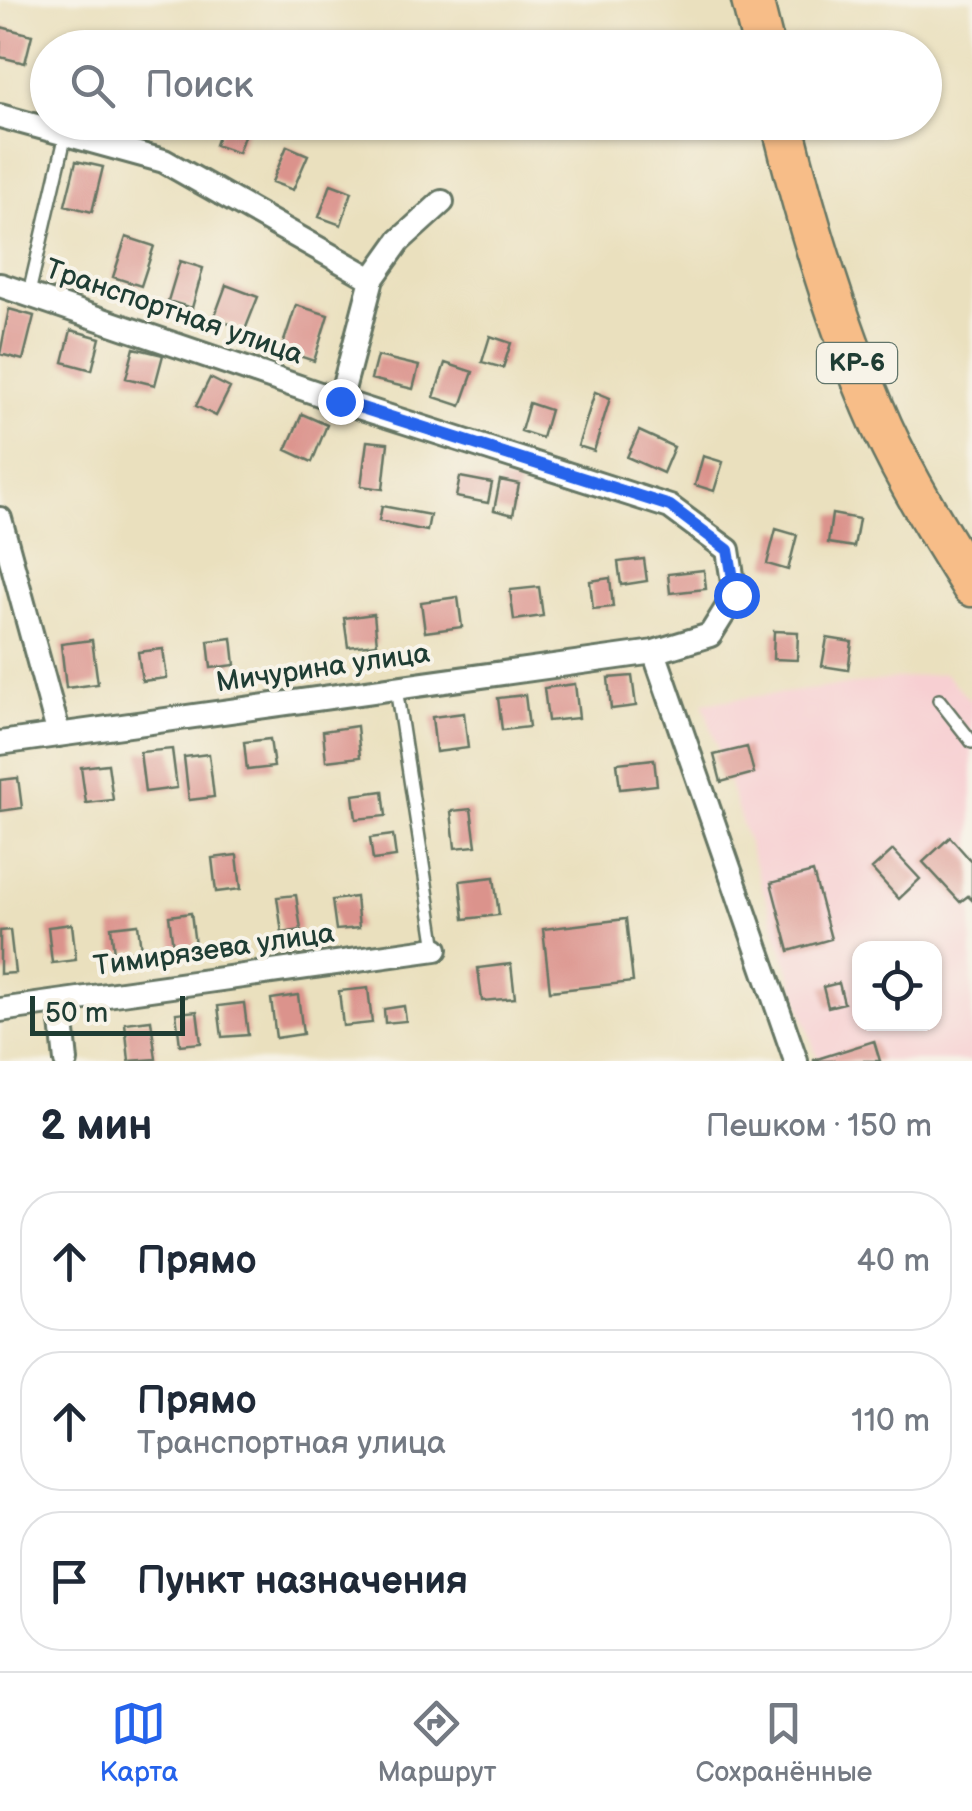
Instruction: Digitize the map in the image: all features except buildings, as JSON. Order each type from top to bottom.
[{"type":"highway","points":[[752,0],[760,30]]},
{"type":"highway","name":"KP-6","points":[[787,140],[836,310],[882,427],[930,518],[972,586]]},
{"type":"street","points":[[0,116],[30,124]]},
{"type":"street","points":[[88,140],[164,161],[372,279]]},
{"type":"street","points":[[340,401],[372,279],[399,241],[442,202]]},
{"type":"street","name":"Транспортная улица","points":[[0,285],[340,401],[670,506]]},
{"type":"street","name":"Мичурина улица","points":[[0,743],[654,652],[710,635],[736,595],[728,550],[670,506]]},
{"type":"street","points":[[0,519],[59,735]]},
{"type":"street","points":[[654,652],[796,1061]]},
{"type":"street","name":"Тимирязева улица","points":[[0,1010],[436,949]]},
{"type":"street","points":[[60,1002],[66,1061]]},
{"type":"lane","points":[[29,293],[65,140]]},
{"type":"lane","points":[[396,688],[436,949]]},
{"type":"lane","points":[[939,700],[972,742]]},
{"type":"shaded area","points":[[944,673],[972,702],[972,1061],[818,1061],[703,703]]},
{"type":"route","points":[[340,401],[670,506],[728,550],[736,595]]}]
